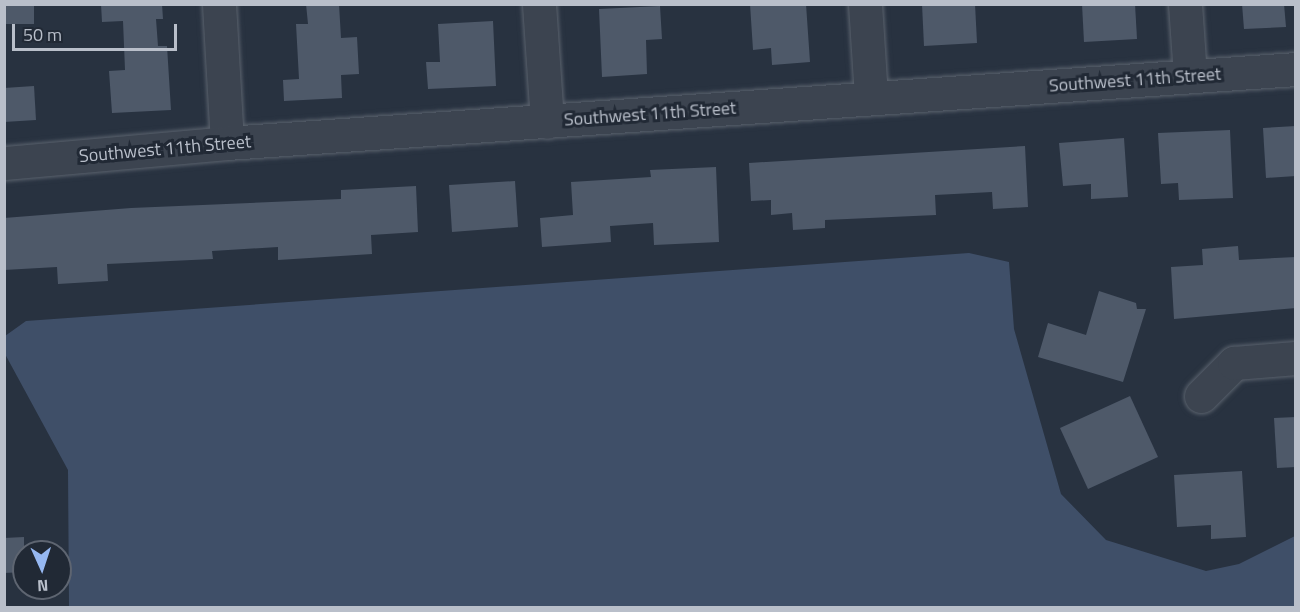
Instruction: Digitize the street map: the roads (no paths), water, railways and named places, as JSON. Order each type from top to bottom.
[{"type":"street","points":[[219,4],[227,143]]},
{"type":"street","points":[[539,4],[548,122]]},
{"type":"street","points":[[865,4],[871,97]]},
{"type":"street","points":[[1185,4],[1190,76]]},
{"type":"street","name":"Southwest 11th Street","points":[[4,163],[227,143],[1296,69]]},
{"type":"street","points":[[1201,396],[1234,363],[1296,358]]},
{"type":"water","points":[[969,253],[1009,262],[1014,329],[1061,494],[1106,540],[1206,571],[1239,564],[1295,536],[1295,607],[69,607],[69,600],[72,600],[72,540],[69,540],[68,470],[5,354],[5,336],[26,321]]}]
